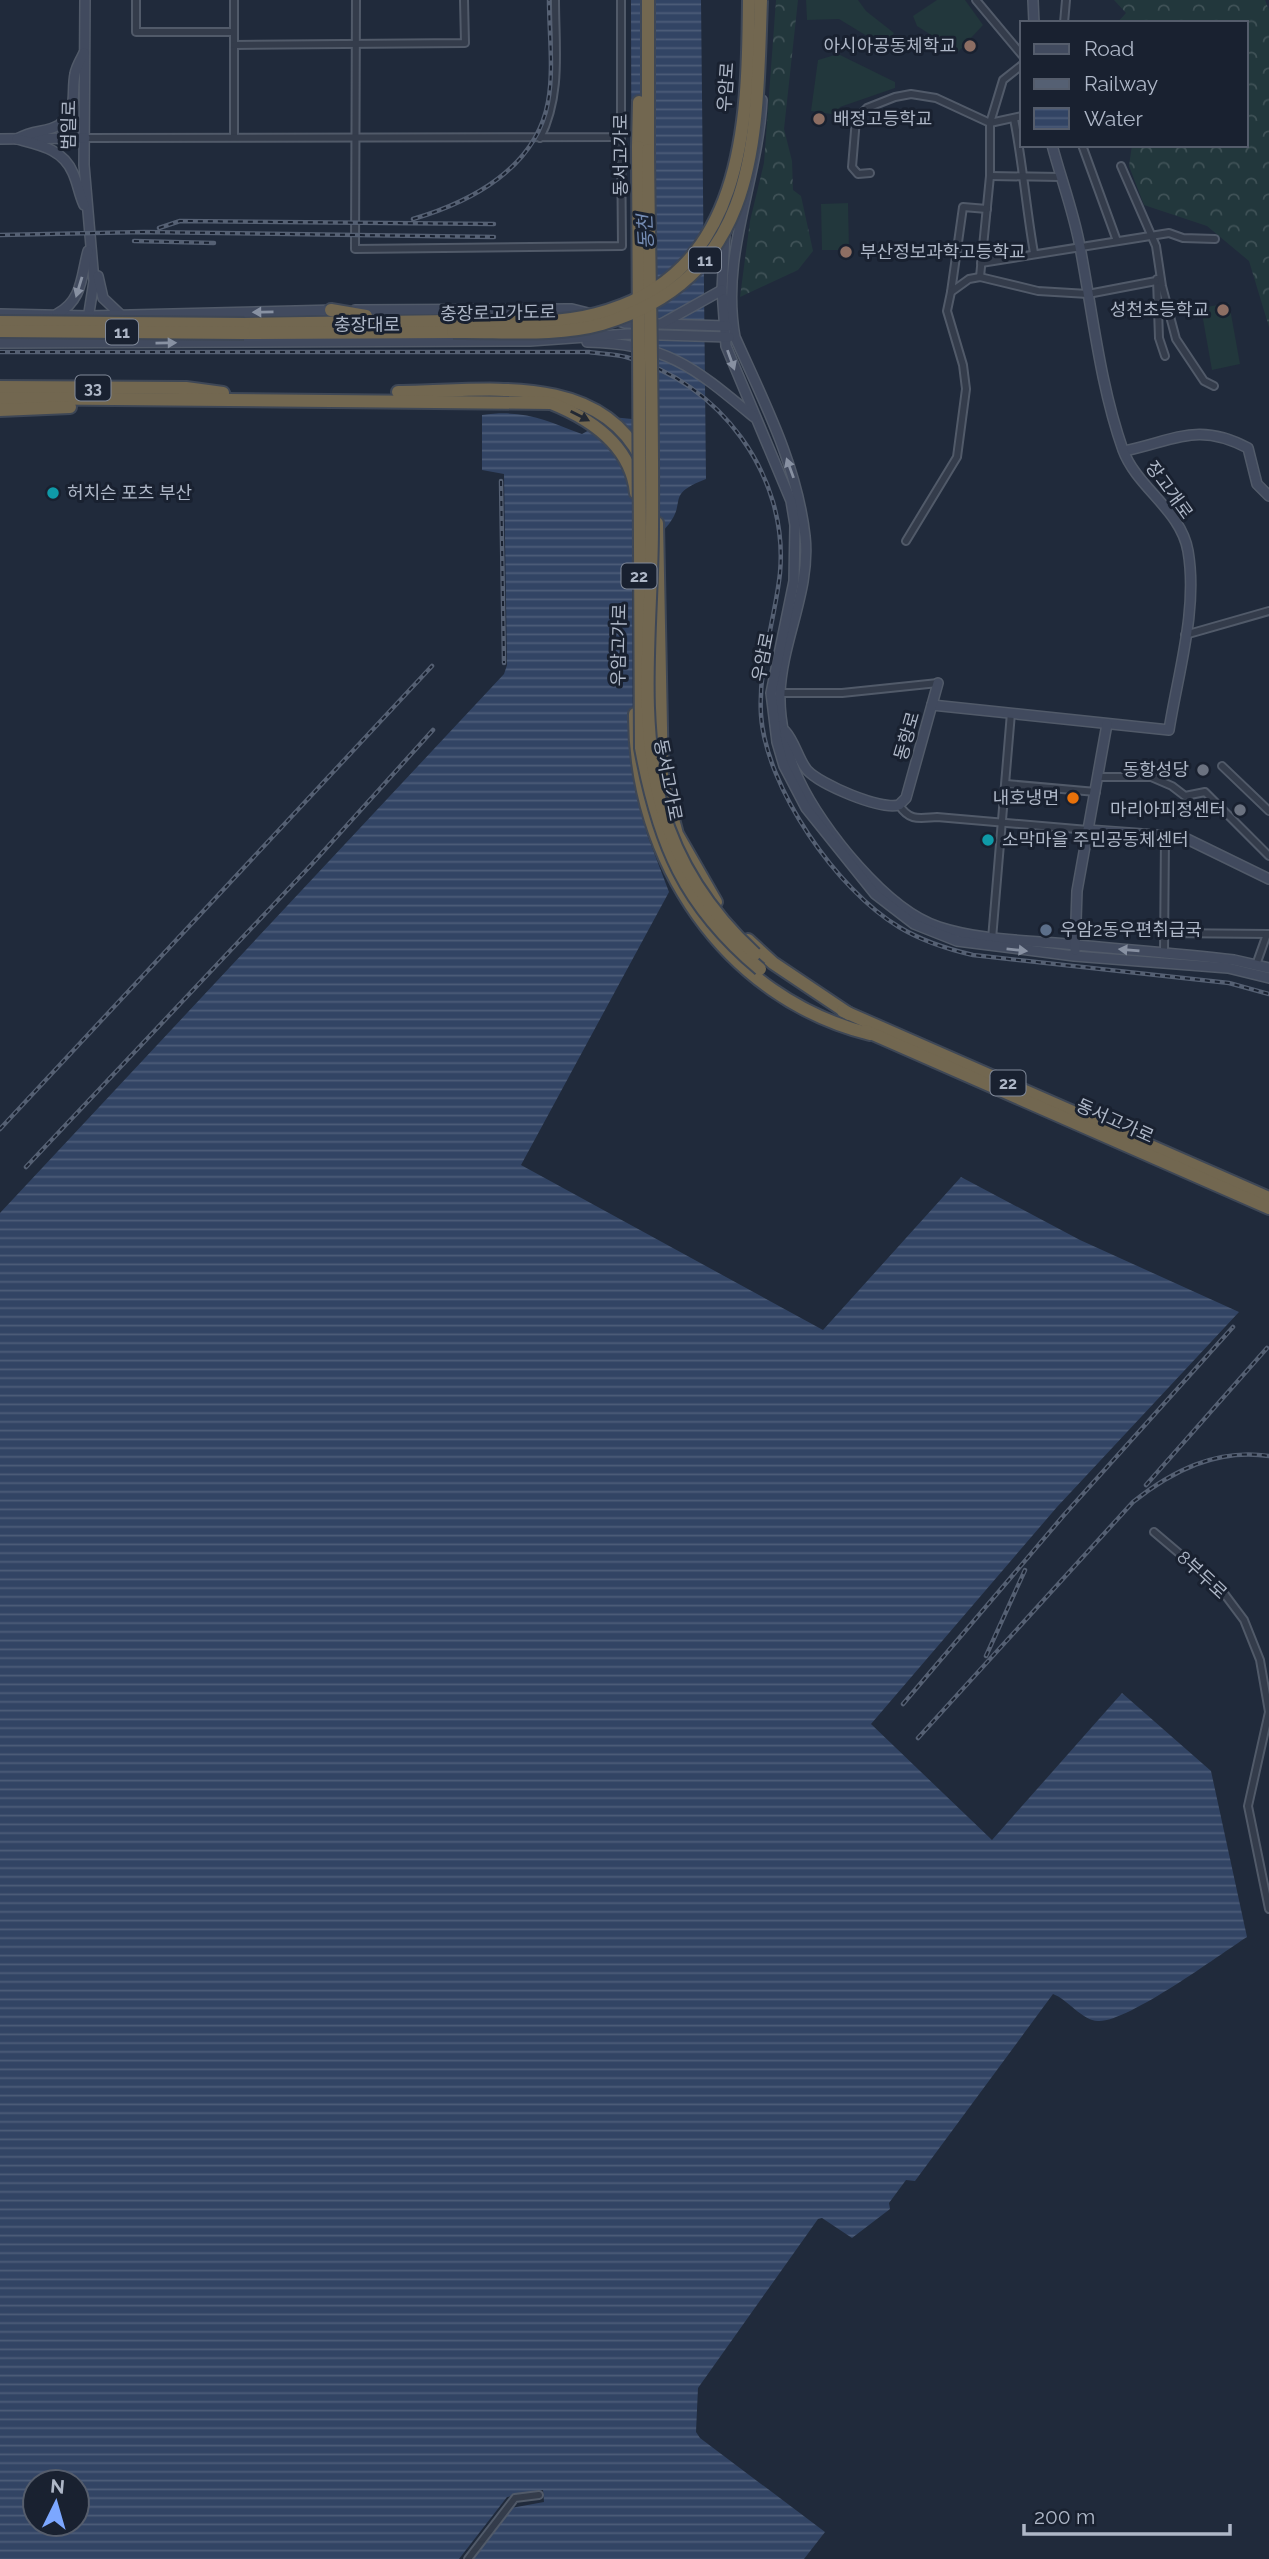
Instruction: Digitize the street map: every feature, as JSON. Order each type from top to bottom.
[{"type":"highway","name":"동서고가로","points":[[641,0],[638,147],[639,697],[647,777],[660,832],[671,857],[700,907],[719,930],[769,976],[810,1004],[870,1034],[1269,1208]]},
{"type":"highway","name":"동서고가로","points":[[648,0],[652,528],[649,692],[657,785],[680,855],[701,892],[722,920],[755,954],[790,981],[849,1014],[1269,1198]]},
{"type":"highway","name":"충장로고가도로","points":[[0,322],[421,333],[453,327],[595,315],[624,305],[664,283],[708,236],[736,170],[746,108],[747,0]]},
{"type":"highway","name":"충장로고가도로","points":[[0,331],[244,328],[394,321],[453,327],[557,331],[601,324],[670,291],[702,264],[718,243],[748,174],[757,109],[761,0]]},
{"type":"highway","points":[[331,310],[394,321]]},
{"type":"highway","points":[[332,341],[421,333]]},
{"type":"highway","name":"33","points":[[0,387],[187,388],[231,397]]},
{"type":"highway","name":"우암고가로","points":[[231,397],[527,391],[565,396],[596,409],[612,421],[636,447],[654,495],[659,576],[660,751],[662,778],[677,834],[698,876],[744,936],[774,962],[849,1014]]},
{"type":"highway","name":"우암고가로","points":[[0,396],[532,401],[558,406],[597,426],[625,460],[635,483],[638,531],[635,744],[647,814],[670,874],[704,925],[748,971],[804,1008],[841,1027],[870,1034]]},
{"type":"highway","points":[[0,410],[187,404],[231,397]]},
{"type":"main road","name":"범일로","points":[[85,0],[85,138],[89,250]]},
{"type":"main road","name":"우암로","points":[[747,0],[743,76],[723,257],[722,290],[733,365],[759,421],[791,502],[795,525],[794,581],[771,693],[777,742],[784,766],[820,829],[875,894],[933,934],[1074,956],[1228,968],[1269,978]]},
{"type":"main road","name":"우암로","points":[[728,326],[735,236],[754,169],[761,131],[767,0]]},
{"type":"main road","points":[[1032,0],[1034,21]]},
{"type":"main road","points":[[17,139],[31,130],[56,127],[69,115],[74,102],[75,74],[85,50]]},
{"type":"main road","points":[[0,139],[85,138]]},
{"type":"main road","points":[[17,139],[48,148],[60,155],[72,169],[77,191],[87,209]]},
{"type":"main road","name":"장고개로","points":[[932,705],[1169,730],[1190,590],[1188,549],[1176,522],[1140,482],[1124,451],[1104,375],[1080,245],[1052,147]]},
{"type":"main road","points":[[89,250],[103,298],[121,315]]},
{"type":"main road","points":[[55,315],[69,308],[75,299],[89,250]]},
{"type":"main road","points":[[73,343],[81,334],[89,316],[93,266]]},
{"type":"main road","points":[[662,324],[722,290]]},
{"type":"main road","name":"충장대로","points":[[0,314],[89,316],[331,310],[572,309],[625,323],[728,326]]},
{"type":"main road","points":[[105,315],[101,328],[108,345]]},
{"type":"main road","points":[[627,338],[730,337]]},
{"type":"main road","name":"우암로","points":[[730,337],[788,460],[804,527],[804,577],[780,694],[787,750],[799,781],[819,815],[881,889],[935,926],[991,942],[1075,945],[1164,953],[1269,968]]},
{"type":"main road","points":[[627,338],[698,372],[759,421]]},
{"type":"main road","name":"충장대로","points":[[0,343],[108,345],[627,338]]},
{"type":"main road","points":[[1124,451],[1180,434],[1224,435],[1248,448],[1257,484],[1269,496]]},
{"type":"main road","name":"동항로","points":[[899,805],[906,798],[938,683]]},
{"type":"main road","points":[[1074,956],[1077,891],[1107,724]]},
{"type":"main road","points":[[784,729],[807,770],[840,789],[882,807],[899,805]]},
{"type":"main road","points":[[1088,830],[1183,837],[1269,879]]},
{"type":"street","points":[[136,0],[136,32],[234,32]]},
{"type":"street","points":[[234,0],[234,135]]},
{"type":"street","points":[[356,0],[353,136],[355,249],[622,246],[621,0]]},
{"type":"street","points":[[234,45],[465,43],[464,0]]},
{"type":"street","points":[[540,138],[552,114],[556,94],[555,0]]},
{"type":"street","points":[[976,0],[1020,53]]},
{"type":"street","points":[[1064,21],[1066,0]]},
{"type":"street","points":[[980,277],[990,176],[990,123],[1003,80],[1020,67]]},
{"type":"street","points":[[870,173],[858,174],[852,167],[856,119],[867,108],[895,97],[923,95],[936,98],[990,123],[1020,117]]},
{"type":"street","points":[[1014,119],[1025,176],[1025,205],[1034,253]]},
{"type":"street","points":[[85,138],[234,135],[621,137]]},
{"type":"street","points":[[1083,147],[1117,241]]},
{"type":"street","points":[[1121,166],[1151,235],[1158,278],[1176,339],[1205,381],[1214,386]]},
{"type":"street","points":[[990,176],[1060,177]]},
{"type":"street","points":[[906,541],[957,457],[966,389],[963,365],[947,311],[963,207],[987,209]]},
{"type":"street","points":[[981,263],[1168,233],[1215,239]]},
{"type":"street","points":[[951,292],[969,279],[980,277],[1038,291],[1088,294],[1158,278]]},
{"type":"street","points":[[1158,278],[1159,338],[1165,356]]},
{"type":"street","points":[[1185,635],[1269,611]]},
{"type":"street","name":"동항로","points":[[780,694],[842,693],[938,683]]},
{"type":"street","points":[[991,942],[1011,713]]},
{"type":"street","points":[[1222,766],[1269,811]]},
{"type":"street","points":[[1099,777],[1151,776],[1169,784],[1185,796],[1202,792],[1208,794],[1269,856]]},
{"type":"street","points":[[1006,784],[1096,792]]},
{"type":"street","points":[[899,805],[909,816],[920,821],[937,817],[1088,830]]},
{"type":"street","points":[[1164,953],[1166,836]]},
{"type":"street","points":[[1164,933],[1268,934],[1256,965]]},
{"type":"street","name":"8부두로","points":[[1154,1532],[1220,1588],[1244,1620],[1260,1660],[1269,1712],[1248,1806],[1269,1909]]},
{"type":"street","points":[[468,2559],[515,2498],[539,2494]]},
{"type":"green space","points":[[776,0],[798,0],[784,129],[792,161],[793,190],[801,196],[813,251],[798,270],[740,297],[750,221],[764,163]]},
{"type":"green space","points":[[806,0],[858,0],[866,11],[894,33],[885,47],[839,19],[807,20]]},
{"type":"green space","points":[[937,0],[965,0],[983,25],[958,52],[917,26],[913,16]]},
{"type":"green space","points":[[1114,0],[1265,0],[1269,10],[1269,327],[1249,261],[1207,226],[1144,205],[1129,166],[1132,147],[1248,147],[1248,21],[1119,21],[1126,13]]},
{"type":"green space","points":[[838,54],[895,82],[895,88],[840,107],[837,115],[811,111],[818,60]]},
{"type":"green space","points":[[848,203],[849,250],[822,250],[821,204]]},
{"type":"green space","points":[[1229,303],[1240,364],[1212,370],[1201,308]]},
{"type":"water","name":"동천","points":[[631,0],[701,0],[706,479],[685,489],[669,524],[632,560],[633,759],[647,834],[669,892],[521,1165],[823,1330],[961,1177],[1080,1240],[1239,1312],[1057,1507],[871,1724],[992,1840],[1122,1693],[1211,1771],[1247,1937],[1151,2000],[1112,2019],[1092,2020],[1053,1994],[915,2181],[906,2180],[889,2203],[890,2209],[852,2238],[822,2218],[818,2219],[698,2388],[696,2432],[700,2438],[825,2532],[804,2559],[472,2559],[511,2508],[544,2502],[543,2490],[507,2497],[459,2559],[0,2559],[0,1213],[504,674],[507,665],[504,474],[482,470],[482,415],[522,415],[545,420],[582,434],[612,417],[632,419]]},
{"type":"railway","points":[[413,219],[457,203],[478,192],[515,164],[530,146],[541,125],[550,90],[549,0]]},
{"type":"railway","points":[[159,228],[180,221],[494,224]]},
{"type":"railway","points":[[0,235],[144,232],[494,237]]},
{"type":"railway","points":[[134,241],[214,243]]},
{"type":"railway","points":[[0,352],[589,352],[626,357],[660,369],[691,388],[718,410],[741,438],[760,468],[773,501],[780,537],[780,573],[762,679],[761,715],[766,744],[776,774],[791,804],[829,863],[852,889],[899,927],[963,953],[1229,983],[1269,994]]},
{"type":"railway","points":[[501,481],[504,663]]},
{"type":"railway","points":[[0,1129],[432,666]]},
{"type":"railway","points":[[26,1167],[312,864],[433,730]]},
{"type":"railway","points":[[903,1704],[1064,1515],[1233,1327]]},
{"type":"railway","points":[[1146,1485],[1267,1348]]},
{"type":"railway","points":[[918,1738],[1133,1502],[1163,1481],[1196,1464],[1231,1455],[1269,1456]]},
{"type":"railway","points":[[986,1656],[1025,1570]]},
{"type":"place","name":"아시아공동체학교","points":[[970,46]]},
{"type":"place","name":"배정고등학교","points":[[819,119]]},
{"type":"place","name":"부산정보과학고등학교","points":[[846,252]]},
{"type":"place","name":"성천초등학교","points":[[1223,310]]},
{"type":"place","name":"허치슨 포츠 부산","points":[[53,493]]},
{"type":"place","name":"동항성당","points":[[1203,770]]},
{"type":"place","name":"내호냉면","points":[[1073,798]]},
{"type":"place","name":"마리아피정센터","points":[[1240,810]]},
{"type":"place","name":"소막마을 주민공동체센터","points":[[988,840]]},
{"type":"place","name":"우암2동우편취급국","points":[[1046,930]]}]
